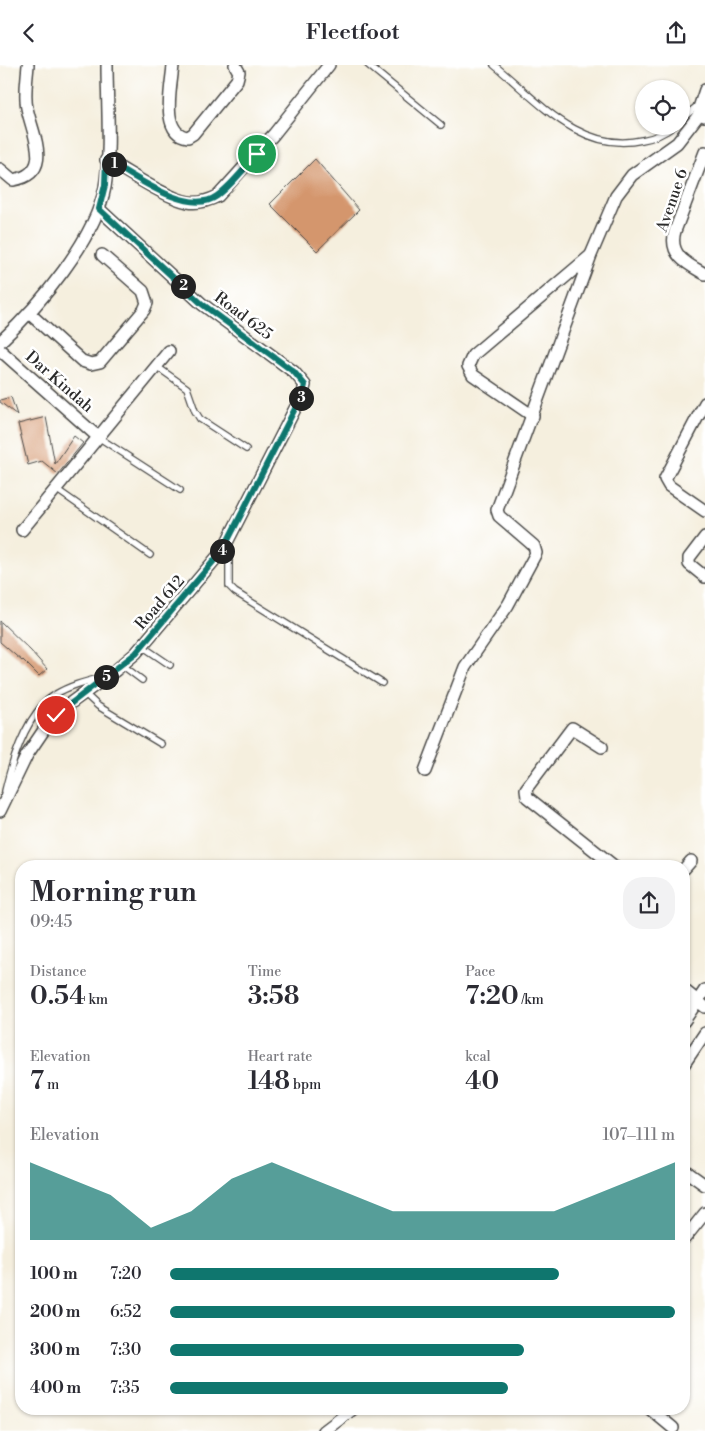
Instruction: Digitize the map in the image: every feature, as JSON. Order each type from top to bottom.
[{"type":"street","points":[[0,169],[13,180],[20,179],[30,173],[39,160],[38,148],[26,107],[28,65]]},
{"type":"street","points":[[0,343],[29,313],[84,238],[99,209],[105,185],[107,65]]},
{"type":"street","points":[[173,65],[169,118],[176,131],[182,136],[188,137],[193,134],[237,80],[239,72],[235,65]]},
{"type":"street","points":[[106,160],[182,201],[197,203],[212,199],[229,185],[257,154],[329,65]]},
{"type":"street","points":[[425,771],[465,667],[508,605],[536,553],[534,546],[499,516],[497,510],[591,255],[621,188],[632,175],[677,143],[702,111],[705,90]]},
{"type":"street","name":"Avenue 6","points":[[705,152],[673,237],[677,255],[705,274]]},
{"type":"street","name":"Road 625","points":[[99,209],[202,304],[294,372],[305,385]]},
{"type":"street","points":[[29,313],[82,361],[91,365],[100,362],[144,310],[147,303],[142,291],[102,255]]},
{"type":"street","points":[[533,416],[474,375],[468,365],[473,355],[591,255]]},
{"type":"street","name":"Dar Kindah","points":[[0,350],[98,437]]},
{"type":"street","points":[[22,530],[169,351]]},
{"type":"street","name":"Road 612","points":[[0,811],[27,755],[40,734],[65,707],[110,675],[142,646],[223,550],[303,393],[305,385]]},
{"type":"street","points":[[705,403],[665,479],[669,485],[705,511]]},
{"type":"street","points":[[705,537],[690,558],[689,564],[705,577]]},
{"type":"street","points":[[602,747],[572,728],[526,789],[527,797],[606,860]]},
{"type":"street","points":[[690,1015],[701,1004],[705,990]]},
{"type":"street","points":[[690,995],[701,1004]]},
{"type":"street","points":[[690,1056],[704,1035]]},
{"type":"street","points":[[690,1174],[705,1185]]},
{"type":"street","points":[[690,1232],[705,1213]]},
{"type":"street","points":[[324,1431],[345,1415]]},
{"type":"street","points":[[657,1415],[672,1429]]},
{"type":"lane","points":[[368,65],[441,125]]},
{"type":"lane","points":[[494,65],[560,120],[587,136],[621,144],[650,139],[657,135]]},
{"type":"lane","points":[[690,116],[702,111]]},
{"type":"lane","points":[[156,366],[186,388],[200,419],[246,449]]},
{"type":"lane","points":[[98,437],[180,490]]},
{"type":"lane","points":[[56,489],[150,555]]},
{"type":"lane","points":[[223,550],[229,557],[229,586],[234,592],[382,683]]},
{"type":"lane","points":[[142,646],[170,665]]},
{"type":"lane","points":[[122,665],[142,680]]},
{"type":"lane","points":[[0,811],[12,759],[34,717],[54,695],[73,686],[110,675]]},
{"type":"lane","points":[[84,692],[94,703],[161,744]]},
{"type":"building","points":[[315,159],[359,210],[317,251],[270,204]]},
{"type":"building","points":[[11,397],[17,415],[0,402],[0,400]]},
{"type":"building","points":[[46,417],[55,464],[74,436],[83,443],[58,474],[42,461],[28,465],[18,424]]},
{"type":"building","points":[[0,621],[47,669],[39,676],[23,660],[0,642]]},
{"type":"route","points":[[56,715],[136,653],[223,550],[303,393],[305,385],[294,372],[202,304],[99,209],[105,185],[106,160],[175,198],[189,203],[197,203],[218,196],[257,154]]}]
